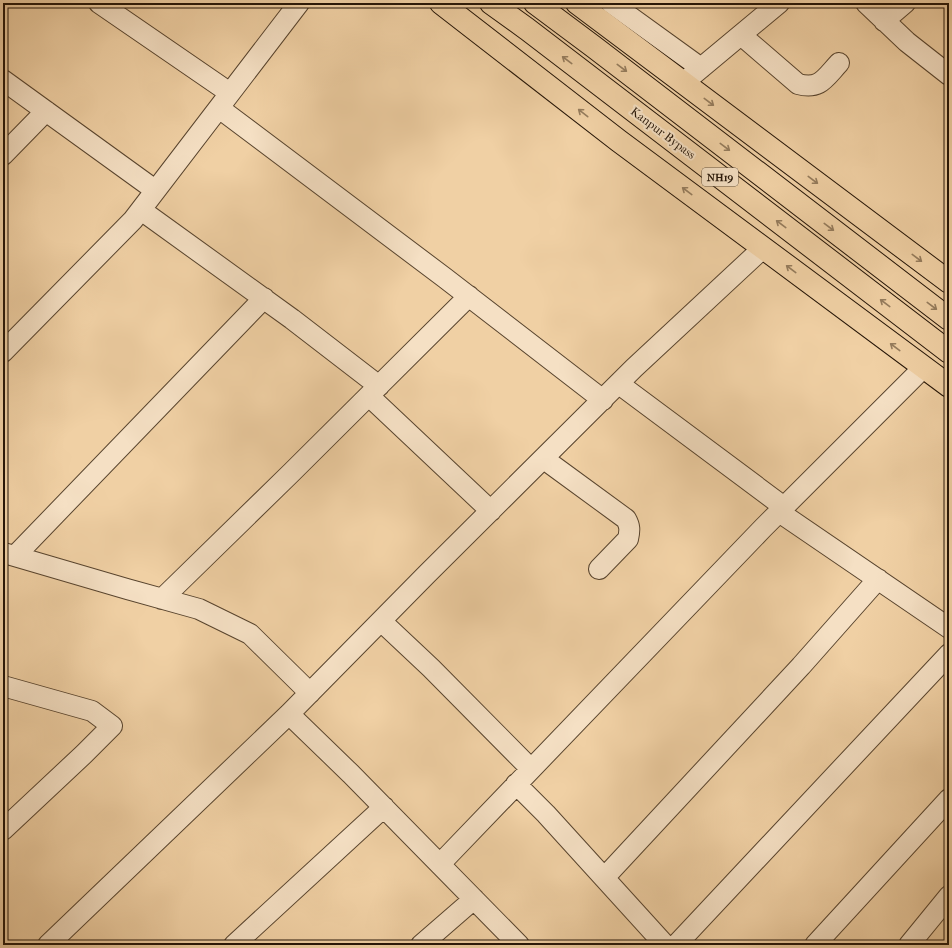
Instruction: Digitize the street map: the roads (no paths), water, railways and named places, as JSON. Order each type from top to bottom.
[{"type":"main road","points":[[441,3],[619,141],[949,386]]},
{"type":"main road","name":"Kanpur Bypass","points":[[491,3],[949,352]]},
{"type":"main road","name":"NH19","points":[[535,3],[949,319]]},
{"type":"main road","points":[[576,3],[949,282]]},
{"type":"street","points":[[99,3],[224,100],[469,296],[603,400]]},
{"type":"street","points":[[3,352],[133,220],[299,3]]},
{"type":"street","points":[[611,3],[701,68]]},
{"type":"street","points":[[683,83],[779,3]]},
{"type":"street","points":[[866,3],[907,42],[949,75]]},
{"type":"street","points":[[884,21],[905,3]]},
{"type":"street","points":[[741,35],[798,84],[806,86],[815,85],[822,81],[839,63]]},
{"type":"street","points":[[3,80],[155,190]]},
{"type":"street","points":[[3,155],[46,111]]},
{"type":"street","points":[[141,210],[292,319],[374,391],[491,511]]},
{"type":"street","points":[[48,945],[289,714],[618,384],[763,248]]},
{"type":"street","points":[[162,599],[469,296]]},
{"type":"street","points":[[264,298],[9,554],[199,609],[250,634],[310,693]]},
{"type":"street","points":[[440,864],[531,768],[782,510],[923,368]]},
{"type":"street","points":[[618,384],[782,510],[949,628]]},
{"type":"street","points":[[544,459],[626,519],[630,532],[628,538],[599,569]]},
{"type":"street","points":[[604,878],[801,666],[878,579]]},
{"type":"street","points":[[381,621],[431,668],[531,768]]},
{"type":"street","points":[[676,945],[949,654]]},
{"type":"street","points":[[3,686],[92,711],[112,726],[3,830]]},
{"type":"street","points":[[289,714],[384,807],[519,945]]},
{"type":"street","points":[[516,784],[546,814],[665,945]]},
{"type":"street","points":[[821,943],[949,799]]},
{"type":"street","points":[[234,945],[384,807]]},
{"type":"street","points":[[909,945],[949,896]]},
{"type":"street","points":[[421,945],[474,899]]}]
